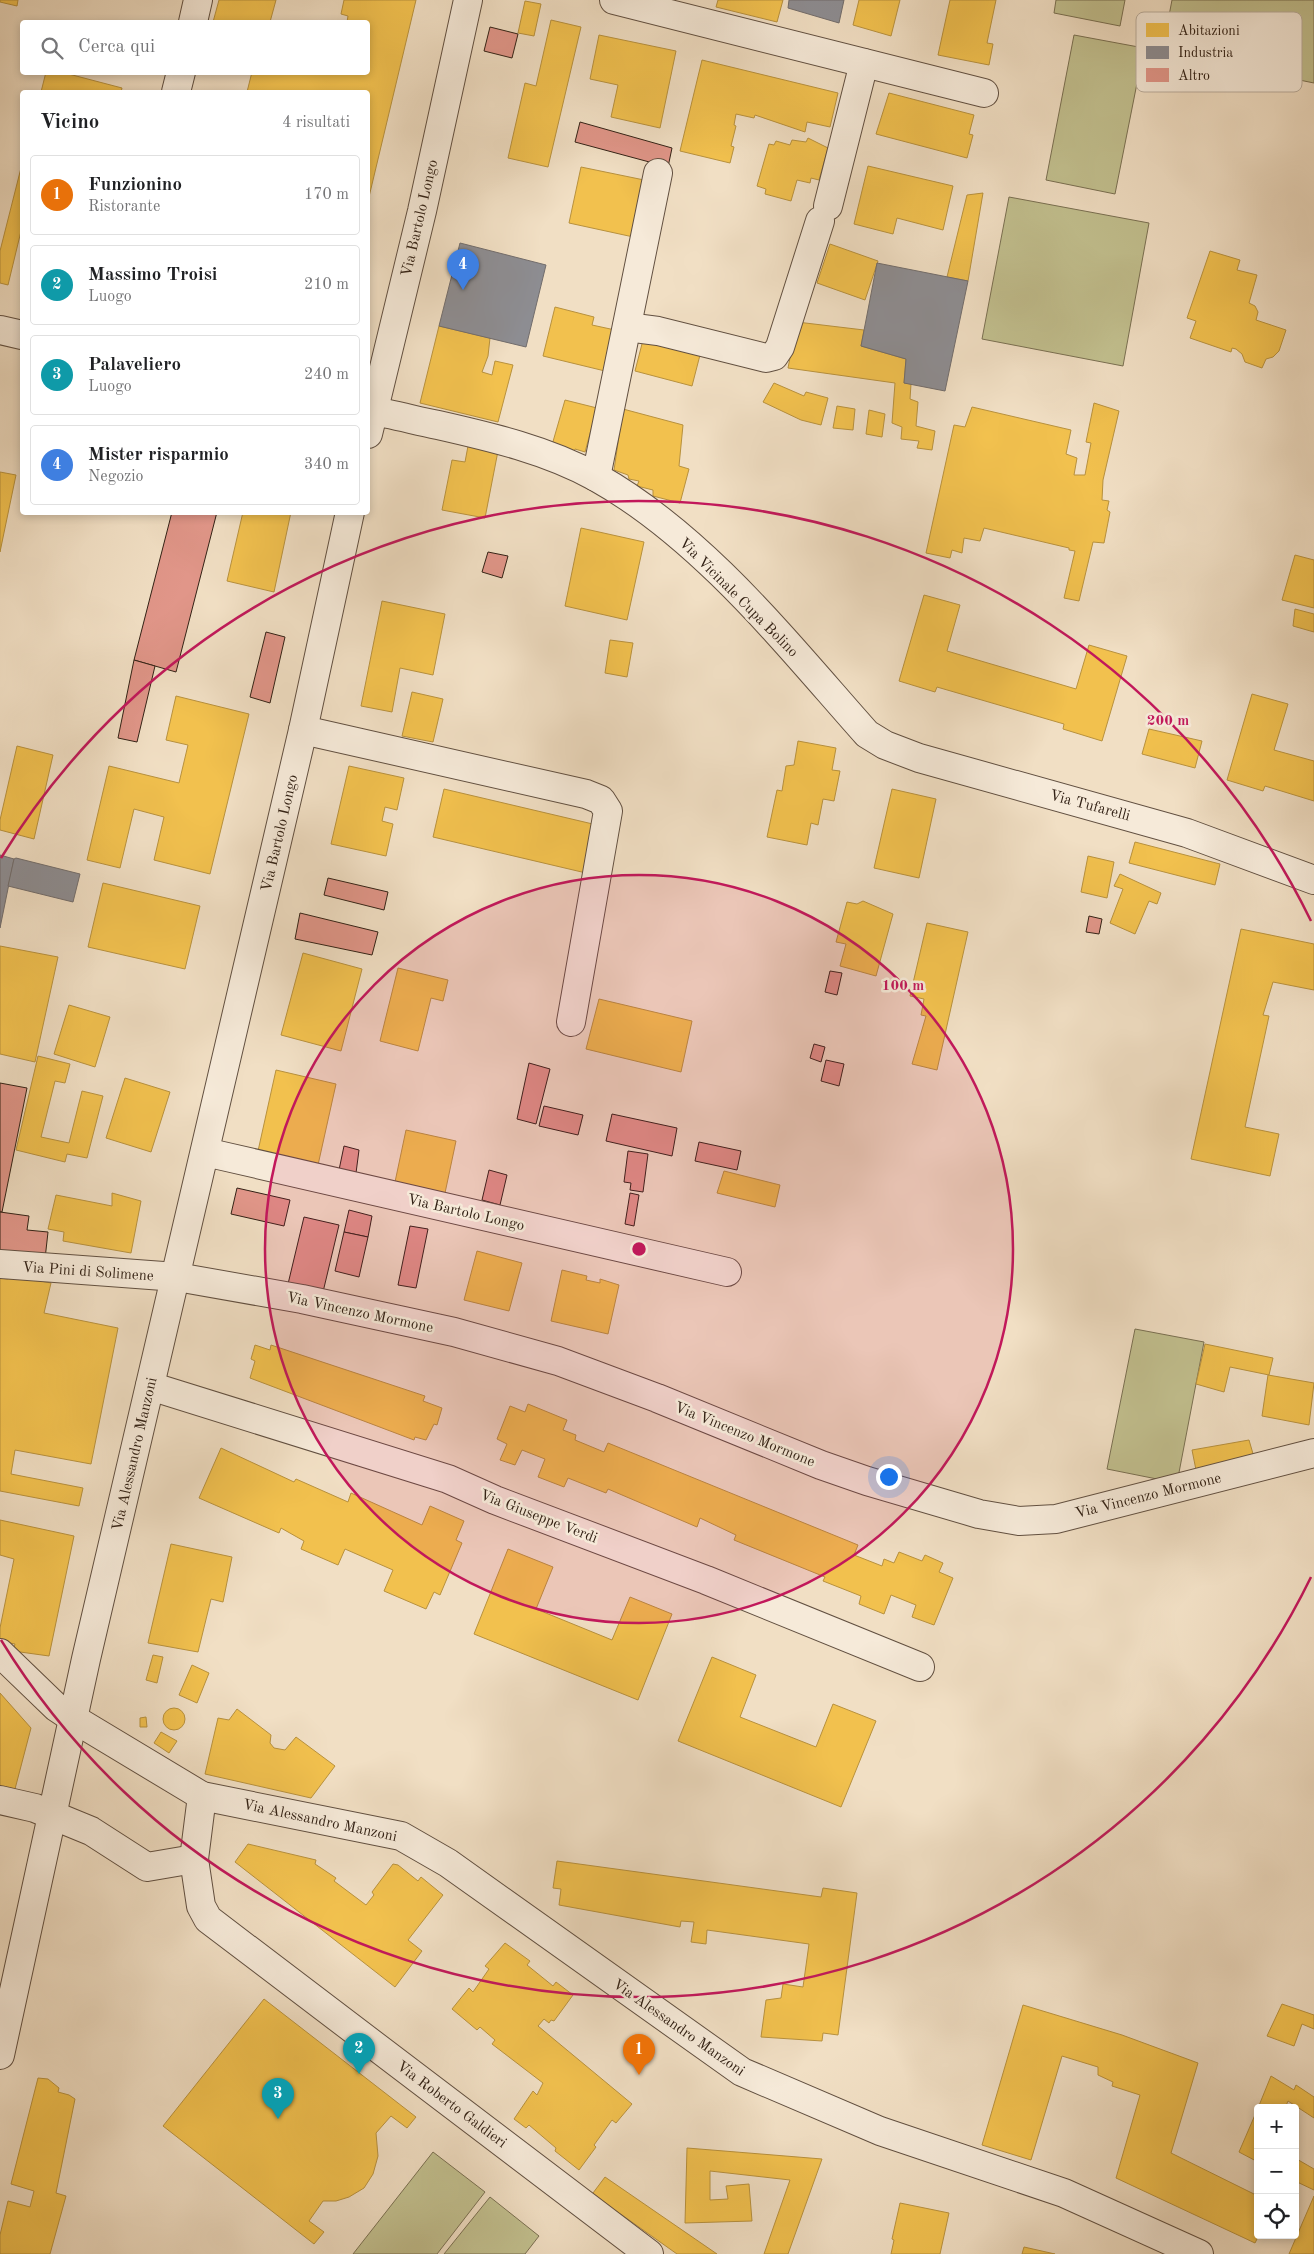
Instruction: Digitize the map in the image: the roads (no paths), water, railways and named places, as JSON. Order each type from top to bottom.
[{"type":"street","points":[[193,20],[198,0]]},
{"type":"street","name":"Via Bartolo Longo","points":[[370,414],[422,211],[468,0]]},
{"type":"street","points":[[614,0],[984,93]]},
{"type":"street","points":[[627,327],[658,331],[766,358],[774,356],[780,347],[824,213],[864,62]]},
{"type":"street","points":[[176,90],[180,75]]},
{"type":"street","points":[[596,477],[658,173]]},
{"type":"street","points":[[0,330],[20,335]]},
{"type":"street","name":"Via Vicinale Cupa Bolino","points":[[370,418],[495,438],[538,452],[596,477],[653,516],[694,549],[766,620],[867,734]]},
{"type":"street","name":"Via Bartolo Longo","points":[[176,1277],[303,730],[349,515]]},
{"type":"street","points":[[303,730],[586,794],[601,800],[608,811],[572,1022]]},
{"type":"street","name":"Via Tufarelli","points":[[867,734],[885,745],[918,758],[1108,809],[1187,833],[1314,880]]},
{"type":"street","name":"Via Bartolo Longo","points":[[204,1152],[727,1272]]},
{"type":"street","name":"Via Pini di Solimene","points":[[0,1264],[176,1277]]},
{"type":"street","name":"Via Alessandro Manzoni","points":[[0,2055],[86,1659],[176,1277]]},
{"type":"street","name":"Via Vincenzo Mormone","points":[[176,1277],[377,1314],[454,1332],[558,1361],[830,1468],[980,1514],[1019,1521],[1056,1519],[1314,1453]]},
{"type":"street","name":"Via Giuseppe Verdi","points":[[150,1386],[448,1479],[496,1500],[706,1580],[920,1667]]},
{"type":"street","points":[[0,1653],[56,1707],[74,1720]]},
{"type":"street","name":"Via Alessandro Manzoni","points":[[74,1720],[202,1796],[401,1836],[448,1864],[742,2072],[880,2131],[1064,2193],[1199,2254]]},
{"type":"street","points":[[0,1800],[35,1808],[91,1831],[147,1868],[194,1859],[202,1796]]},
{"type":"street","name":"Via Roberto Galdieri","points":[[194,1859],[201,1906],[208,1919],[649,2254]]},
{"type":"place","name":"Mister risparmio","points":[[463,290]]},
{"type":"place","name":"Massimo Troisi","points":[[359,2074]]},
{"type":"place","name":"Funzionino","points":[[639,2075]]},
{"type":"place","name":"Palaveliero","points":[[278,2119]]}]
